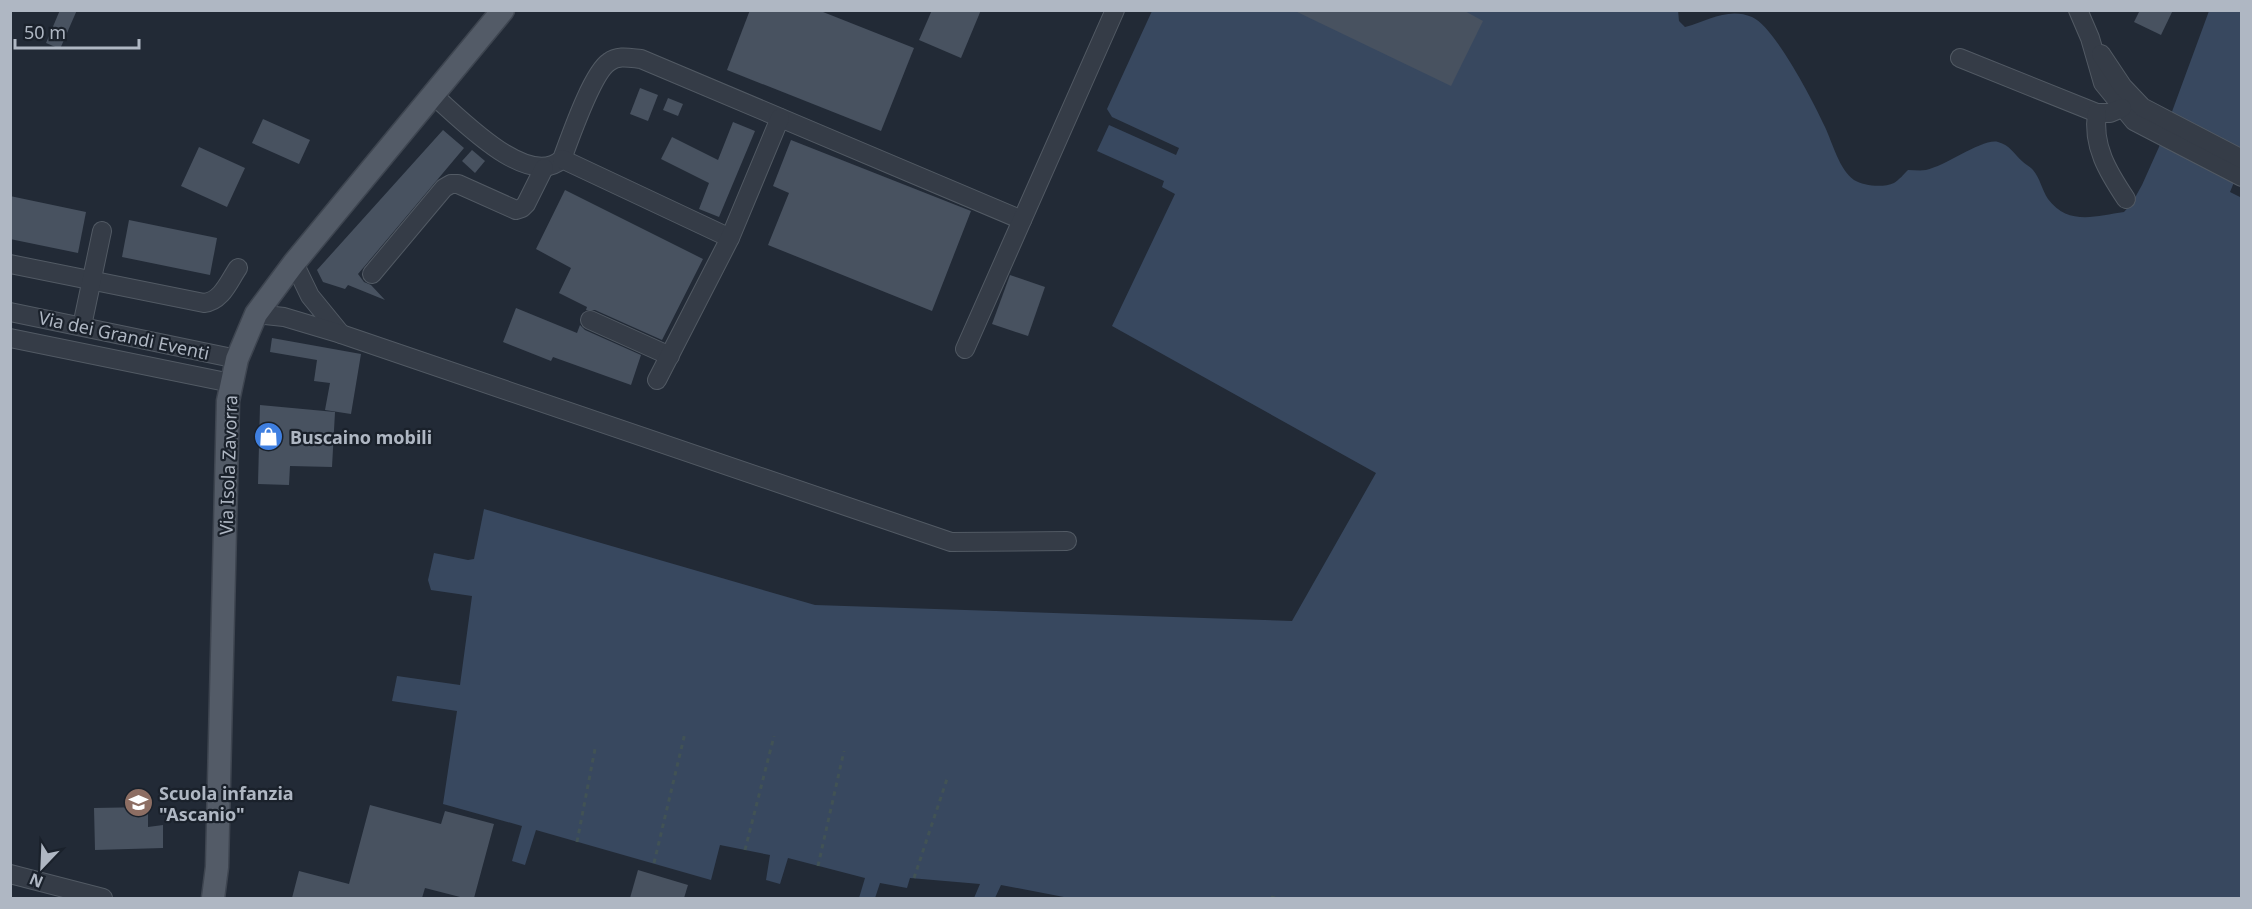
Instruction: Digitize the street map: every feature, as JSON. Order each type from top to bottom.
[{"type":"main road","name":"Via Isola Zavorra","points":[[214,898],[217,867],[228,401],[237,359],[256,314],[294,263],[503,10]]},
{"type":"street","points":[[965,349],[1115,10]]},
{"type":"street","points":[[2078,10],[2090,38],[2103,83],[2134,120],[2149,120],[2241,159]]},
{"type":"street","points":[[2090,38],[2123,87],[2142,107],[2149,120],[2241,177]]},
{"type":"street","points":[[432,94],[496,150],[532,167],[544,168],[555,165],[562,159],[598,73],[609,61],[623,57],[641,59],[1022,220]]},
{"type":"street","points":[[1960,58],[2097,113],[2110,113],[2122,108]]},
{"type":"street","points":[[2097,113],[2096,142],[2109,173],[2126,199]]},
{"type":"street","points":[[657,380],[730,238],[780,118]]},
{"type":"street","points":[[562,159],[730,238]]},
{"type":"street","points":[[372,274],[444,188],[451,184],[458,184],[516,210],[526,204],[544,168]]},
{"type":"street","points":[[82,326],[102,231]]},
{"type":"street","points":[[294,263],[310,296],[341,334]]},
{"type":"street","points":[[10,264],[204,303],[213,302],[238,268]]},
{"type":"street","name":"Via dei Grandi Eventi","points":[[10,312],[237,359]]},
{"type":"street","points":[[256,314],[284,316],[341,334],[951,542],[1067,541]]},
{"type":"street","points":[[590,320],[670,356]]},
{"type":"street","name":"Via dei Grandi Eventi","points":[[10,338],[231,383]]},
{"type":"street","points":[[10,873],[104,898]]},
{"type":"path","points":[[654,863],[684,733]]},
{"type":"path","points":[[745,850],[774,736]]},
{"type":"path","points":[[577,842],[595,749]]},
{"type":"path","points":[[819,866],[844,751]]},
{"type":"path","points":[[914,878],[948,776]]},
{"type":"path","points":[[1270,897],[1275,898]]},
{"type":"water","points":[[1678,10],[1679,21],[1685,27],[1726,14],[1743,14],[1761,24],[1772,35],[1793,67],[1820,116],[1840,163],[1854,180],[1874,186],[1890,185],[1908,170],[1924,170],[1934,167],[1983,144],[1998,142],[2009,148],[2032,169],[2048,199],[2056,207],[2064,213],[2083,217],[2124,212],[2132,203],[2159,147],[2209,11],[2241,11],[2241,165],[2230,192],[2242,198],[2241,898],[1069,898],[1001,885],[995,898],[974,898],[980,884],[910,878],[907,888],[880,883],[875,898],[859,898],[865,878],[788,858],[780,884],[766,880],[770,855],[720,845],[711,880],[536,830],[525,865],[512,861],[522,826],[443,804],[457,711],[392,701],[397,676],[460,685],[472,596],[431,590],[428,580],[434,553],[468,560],[474,559],[484,509],[815,605],[1292,621],[1376,473],[1112,326],[1175,194],[1162,187],[1164,181],[1097,151],[1109,125],[1176,155],[1179,148],[1112,117],[1107,109],[1152,11]]},
{"type":"building","points":[[60,10],[77,10],[60,49],[46,43]]},
{"type":"building","points":[[750,10],[818,10],[914,48],[881,131],[727,70]]},
{"type":"building","points":[[932,10],[981,10],[961,58],[919,40]]},
{"type":"building","points":[[1293,10],[1463,10],[1483,21],[1451,86]]},
{"type":"building","points":[[2140,10],[2173,10],[2161,35],[2134,22]]},
{"type":"building","points":[[640,88],[658,95],[648,121],[630,114]]},
{"type":"building","points":[[668,98],[683,104],[678,116],[663,110]]},
{"type":"building","points":[[263,119],[310,140],[299,164],[252,143]]},
{"type":"building","points":[[733,122],[755,131],[719,217],[699,209],[709,183],[661,159],[672,137],[718,160]]},
{"type":"building","points":[[443,130],[464,148],[358,274],[385,300],[348,285],[345,289],[323,282],[317,270]]},
{"type":"building","points":[[791,140],[971,211],[932,311],[768,245],[789,193],[773,186]]},
{"type":"building","points":[[199,147],[245,168],[227,207],[181,186]]},
{"type":"building","points":[[472,150],[485,161],[475,173],[462,161]]},
{"type":"building","points":[[565,190],[703,259],[662,340],[595,310],[586,310],[587,307],[559,293],[571,268],[536,249]]},
{"type":"building","points":[[10,196],[86,212],[78,253],[10,239]]},
{"type":"building","points":[[129,220],[217,238],[210,275],[122,257]]},
{"type":"building","points":[[1010,275],[1045,287],[1028,336],[992,324]]},
{"type":"building","points":[[516,308],[577,333],[580,325],[585,330],[641,355],[631,385],[553,357],[551,361],[503,342]]},
{"type":"building","points":[[272,338],[361,354],[351,414],[325,410],[330,383],[314,381],[317,360],[270,352]]},
{"type":"building","points":[[260,405],[335,412],[332,467],[290,466],[289,485],[258,484]]},
{"type":"building","points":[[370,805],[441,824],[445,811],[494,824],[474,898],[464,898],[425,888],[422,898],[292,898],[299,871],[349,884]]},
{"type":"building","points":[[148,807],[148,827],[163,825],[163,848],[95,850],[94,808]]},
{"type":"building","points":[[638,870],[688,885],[684,898],[630,898]]},
{"type":"place","name":"Buscaino mobili","points":[[269,437]]},
{"type":"place","name":"Scuola infanzia \"Ascanio\"","points":[[138,803]]}]
